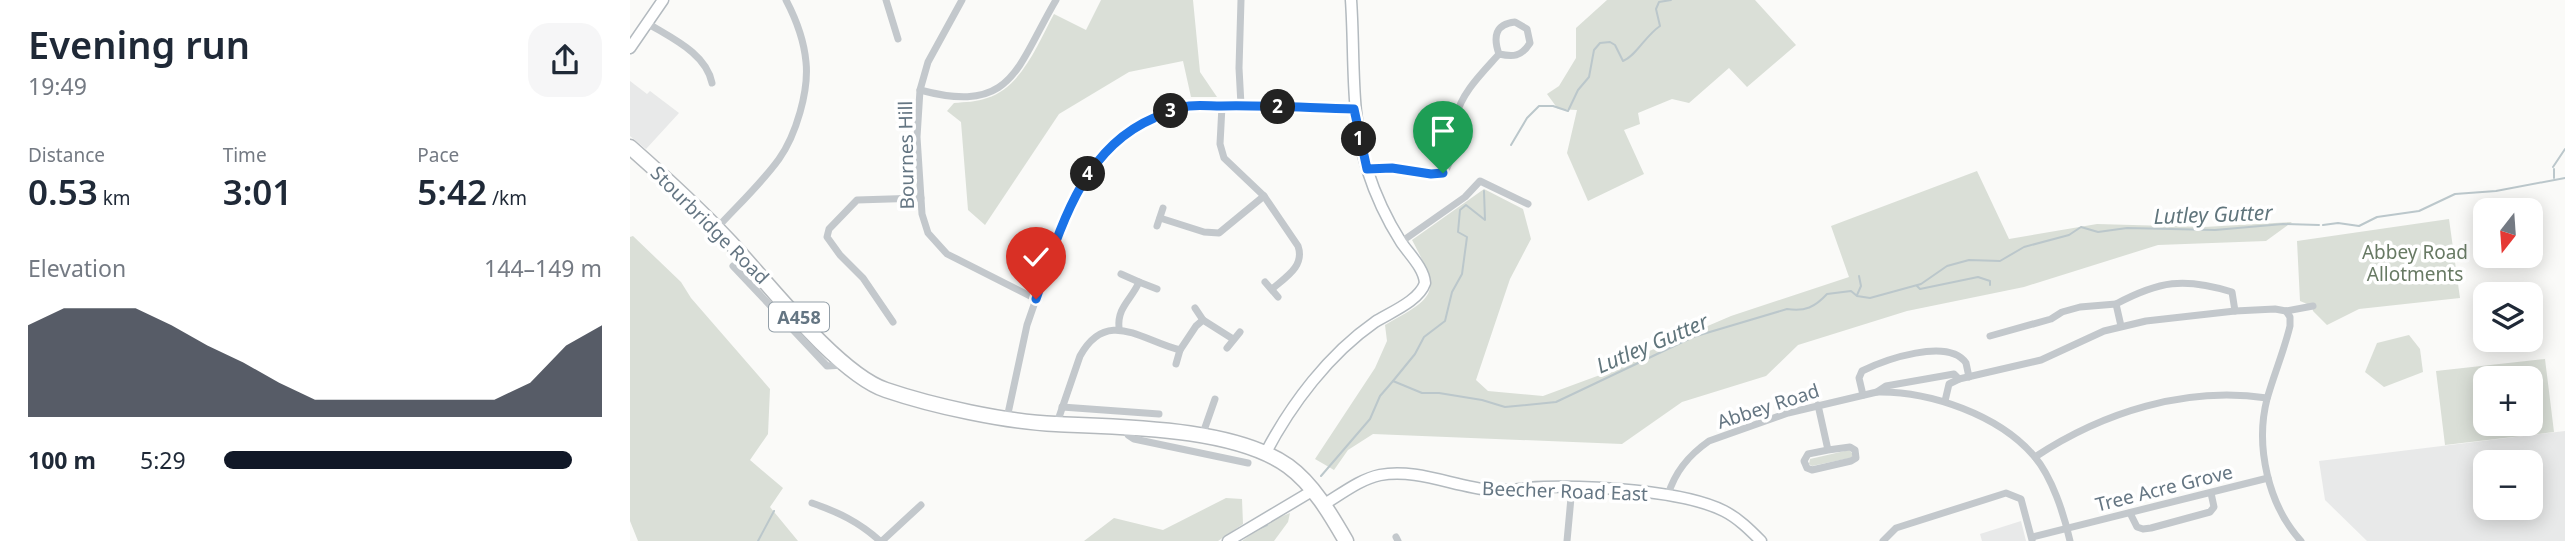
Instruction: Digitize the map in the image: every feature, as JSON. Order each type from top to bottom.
[{"type":"highway","name":"Stourbridge Road","points":[[630,147],[717,229],[846,365],[870,384],[1007,418],[1057,424],[1126,426],[1202,437],[1265,454],[1291,469],[1311,491]]},
{"type":"highway","name":"A458","points":[[1311,491],[1346,541]]},
{"type":"street","points":[[630,48],[663,0]]},
{"type":"street","points":[[717,229],[778,160],[795,129],[807,64],[796,19],[786,0]]},
{"type":"street","points":[[886,0],[898,39]]},
{"type":"street","name":"Bournes Hill","points":[[962,0],[932,52],[920,90],[917,137],[922,214],[928,233],[947,254],[1036,299]]},
{"type":"street","points":[[920,90],[961,98],[976,97],[1004,86],[1016,72],[1056,0]]},
{"type":"street","points":[[1241,0],[1238,68],[1241,105]]},
{"type":"street","points":[[1265,454],[1291,411],[1326,366],[1351,341],[1417,295],[1425,283],[1421,269],[1401,242],[1385,212],[1367,169],[1354,109],[1351,0]]},
{"type":"street","points":[[1508,22],[1515,22],[1527,29],[1530,44],[1524,51],[1519,55],[1499,54],[1495,41],[1498,29],[1508,22]]},
{"type":"street","points":[[647,23],[685,46],[709,68],[712,83]]},
{"type":"street","points":[[1367,169],[1392,168],[1431,174],[1443,173],[1451,160],[1456,118],[1462,101],[1499,54]]},
{"type":"street","points":[[1007,418],[1021,348],[1036,299],[1070,209],[1087,175],[1110,146],[1135,127],[1169,111],[1189,106],[1354,109]]},
{"type":"street","points":[[1222,106],[1220,151],[1229,164],[1264,196],[1301,253],[1296,268],[1272,289]]},
{"type":"street","points":[[1401,242],[1465,197],[1480,181],[1528,204]]},
{"type":"street","points":[[1163,208],[1158,222],[1219,233],[1264,196]]},
{"type":"street","points":[[892,322],[863,278],[840,255],[827,237],[829,229],[857,200],[921,198]]},
{"type":"street","name":"Stourbridge Road","points":[[733,266],[827,366],[846,365]]},
{"type":"street","points":[[1121,274],[1157,289]]},
{"type":"street","points":[[1119,328],[1118,321],[1123,305],[1136,290],[1139,282]]},
{"type":"street","points":[[1265,282],[1278,297]]},
{"type":"street","points":[[1990,336],[2052,319],[2062,312],[2080,307],[2116,304],[2141,290],[2178,282],[2211,285],[2232,292],[2235,311]]},
{"type":"street","points":[[2116,304],[2121,326]]},
{"type":"street","name":"Abbey Road","points":[[1668,495],[1672,481],[1682,466],[1709,441],[1788,413],[1877,392],[1886,386],[1954,374],[1959,379],[2041,360],[2121,326],[2235,311],[2275,309],[2286,312],[2312,306]]},
{"type":"street","points":[[1195,308],[1203,320],[1233,339]]},
{"type":"street","points":[[2286,312],[2290,317],[2290,326],[2267,398],[2263,430],[2268,478],[2284,515],[2301,541]]},
{"type":"street","points":[[1177,364],[1180,350],[1203,320]]},
{"type":"street","points":[[1057,424],[1086,346],[1101,333],[1119,328],[1180,350]]},
{"type":"street","points":[[1227,348],[1240,332]]},
{"type":"street","points":[[1863,395],[1859,379],[1862,371],[1916,353],[1940,352],[1958,355],[1966,363],[1969,376]]},
{"type":"street","points":[[1945,401],[1950,384],[1959,379]]},
{"type":"street","points":[[1877,392],[1915,394],[1945,401],[2012,436],[2035,457],[2057,496],[2070,541]]},
{"type":"street","points":[[2035,457],[2086,427],[2131,410],[2208,396],[2242,394],[2267,398]]},
{"type":"street","points":[[1202,437],[1215,399]]},
{"type":"street","points":[[1818,405],[1828,450]]},
{"type":"street","points":[[1062,407],[1159,414]]},
{"type":"street","points":[[1126,426],[1128,435],[1134,439],[1248,463]]},
{"type":"street","points":[[1850,447],[1855,450],[1856,458],[1812,470],[1807,468],[1804,461],[1808,454],[1828,450],[1850,447]]},
{"type":"street","name":"Beecher Road East","points":[[1323,505],[1367,480],[1389,474],[1416,476],[1494,491],[1572,487],[1668,495],[1705,503],[1725,511],[1754,538]]},
{"type":"street","name":"Tree Acre Grove","points":[[2032,539],[2268,478]]},
{"type":"street","points":[[1567,541],[1572,487]]},
{"type":"street","points":[[1228,541],[1311,491]]},
{"type":"street","points":[[2130,513],[2137,527],[2143,529],[2163,525],[2210,512],[2214,506],[2211,492]]},
{"type":"street","points":[[1883,541],[1896,528],[2006,493],[2021,499],[2032,539]]},
{"type":"street","points":[[812,503],[856,521],[881,541],[921,505]]},
{"type":"shaded area","points":[[630,81],[647,94],[650,91],[679,113],[646,149],[630,136]]},
{"type":"shaded area","points":[[2565,431],[2565,541],[2367,541],[2325,500],[2319,461],[2524,436],[2543,436],[2543,434]]},
{"type":"shaded area","points":[[2021,521],[2026,541],[1982,541],[1980,534]]},
{"type":"green space","points":[[1101,0],[1193,0],[1200,72],[1217,97],[1191,97],[1183,61],[1129,72],[1059,114],[985,225],[968,210],[961,122],[947,111],[954,103],[983,99],[1010,84],[1028,63],[1054,14],[1086,30]]},
{"type":"green space","points":[[1607,0],[1755,0],[1796,45],[1747,87],[1729,68],[1689,103],[1672,99],[1638,113],[1640,124],[1624,130],[1644,174],[1588,201],[1567,153],[1577,110],[1558,109],[1547,94],[1559,86],[1576,58],[1576,28]]},
{"type":"green space","points":[[1977,171],[2009,239],[2097,224],[2204,227],[2292,222],[2266,241],[2158,245],[2024,287],[1907,311],[1798,345],[1766,376],[1682,402],[1622,444],[1373,434],[1348,450],[1334,470],[1315,459],[1375,368],[1387,341],[1385,325],[1415,307],[1429,292],[1427,272],[1412,240],[1484,189],[1523,209],[1531,239],[1510,279],[1476,380],[1488,391],[1543,396],[1600,375],[1731,316],[1849,277],[1831,226]]},
{"type":"green space","name":"Abbey Road Allotments","points":[[2449,219],[2460,298],[2359,309],[2327,325],[2313,311],[2312,306],[2300,301],[2297,241]]},
{"type":"green space","points":[[633,236],[681,282],[691,298],[770,389],[768,434],[750,460],[783,488],[770,507],[798,541],[638,541],[630,521],[630,237]]},
{"type":"green space","points":[[2409,335],[2420,349],[2423,372],[2384,387],[2365,372],[2377,343]]},
{"type":"green space","points":[[2545,359],[2554,432],[2543,433],[2543,366],[2481,366]]},
{"type":"green space","points":[[2473,367],[2473,436],[2520,436],[2445,445],[2436,371]]},
{"type":"green space","points":[[1849,450],[1854,455],[1850,458],[1812,466],[1809,464],[1810,459]]},
{"type":"green space","points":[[1226,498],[1242,499],[1243,524],[1218,541],[1084,541],[1114,518],[1163,530]]},
{"type":"green space","points":[[1290,513],[1288,522],[1274,541],[1242,541],[1268,522]]},
{"type":"waterway","points":[[1511,145],[1527,118],[1539,106],[1553,106],[1568,111],[1578,90],[1589,77],[1594,50],[1600,43],[1610,42],[1615,45],[1623,61],[1628,58],[1660,26],[1656,9],[1659,2],[1671,0]]},
{"type":"waterway","points":[[2553,167],[2565,149]]},
{"type":"waterway","points":[[2554,169],[2554,178]]},
{"type":"waterway","name":"Lutley Gutter","points":[[2323,225],[2338,223],[2359,226],[2377,217],[2419,211],[2455,194],[2496,191],[2565,178]]},
{"type":"waterway","points":[[1393,381],[1415,354],[1424,337],[1445,321],[1452,292],[1462,274],[1467,237],[1458,232],[1460,210],[1466,205],[1485,220],[1484,191]]},
{"type":"waterway","name":"Lutley Gutter","points":[[1321,476],[1370,419],[1380,396],[1393,381],[1422,393],[1482,400],[1505,407],[1556,402],[1693,337],[1787,309],[1809,308],[1827,294],[1851,291],[1857,296],[1870,298],[1921,284],[1947,266],[1969,260],[2000,261],[2024,247],[2069,235],[2081,227],[2098,232],[2127,228],[2215,230],[2283,224],[2319,225]]},
{"type":"waterway","points":[[1857,295],[1861,286],[1859,276]]},
{"type":"waterway","points":[[1917,286],[1920,289],[1978,277],[1990,281],[1990,285]]},
{"type":"waterway","points":[[758,541],[774,511]]},
{"type":"waterway","name":"Lutley Gutter","points":[[1258,529],[1267,525]]},
{"type":"route","points":[[1036,299],[1059,233],[1087,175],[1102,154],[1123,135],[1169,111],[1189,106],[1241,105],[1354,109],[1367,169],[1392,168],[1431,174],[1443,173]]}]
